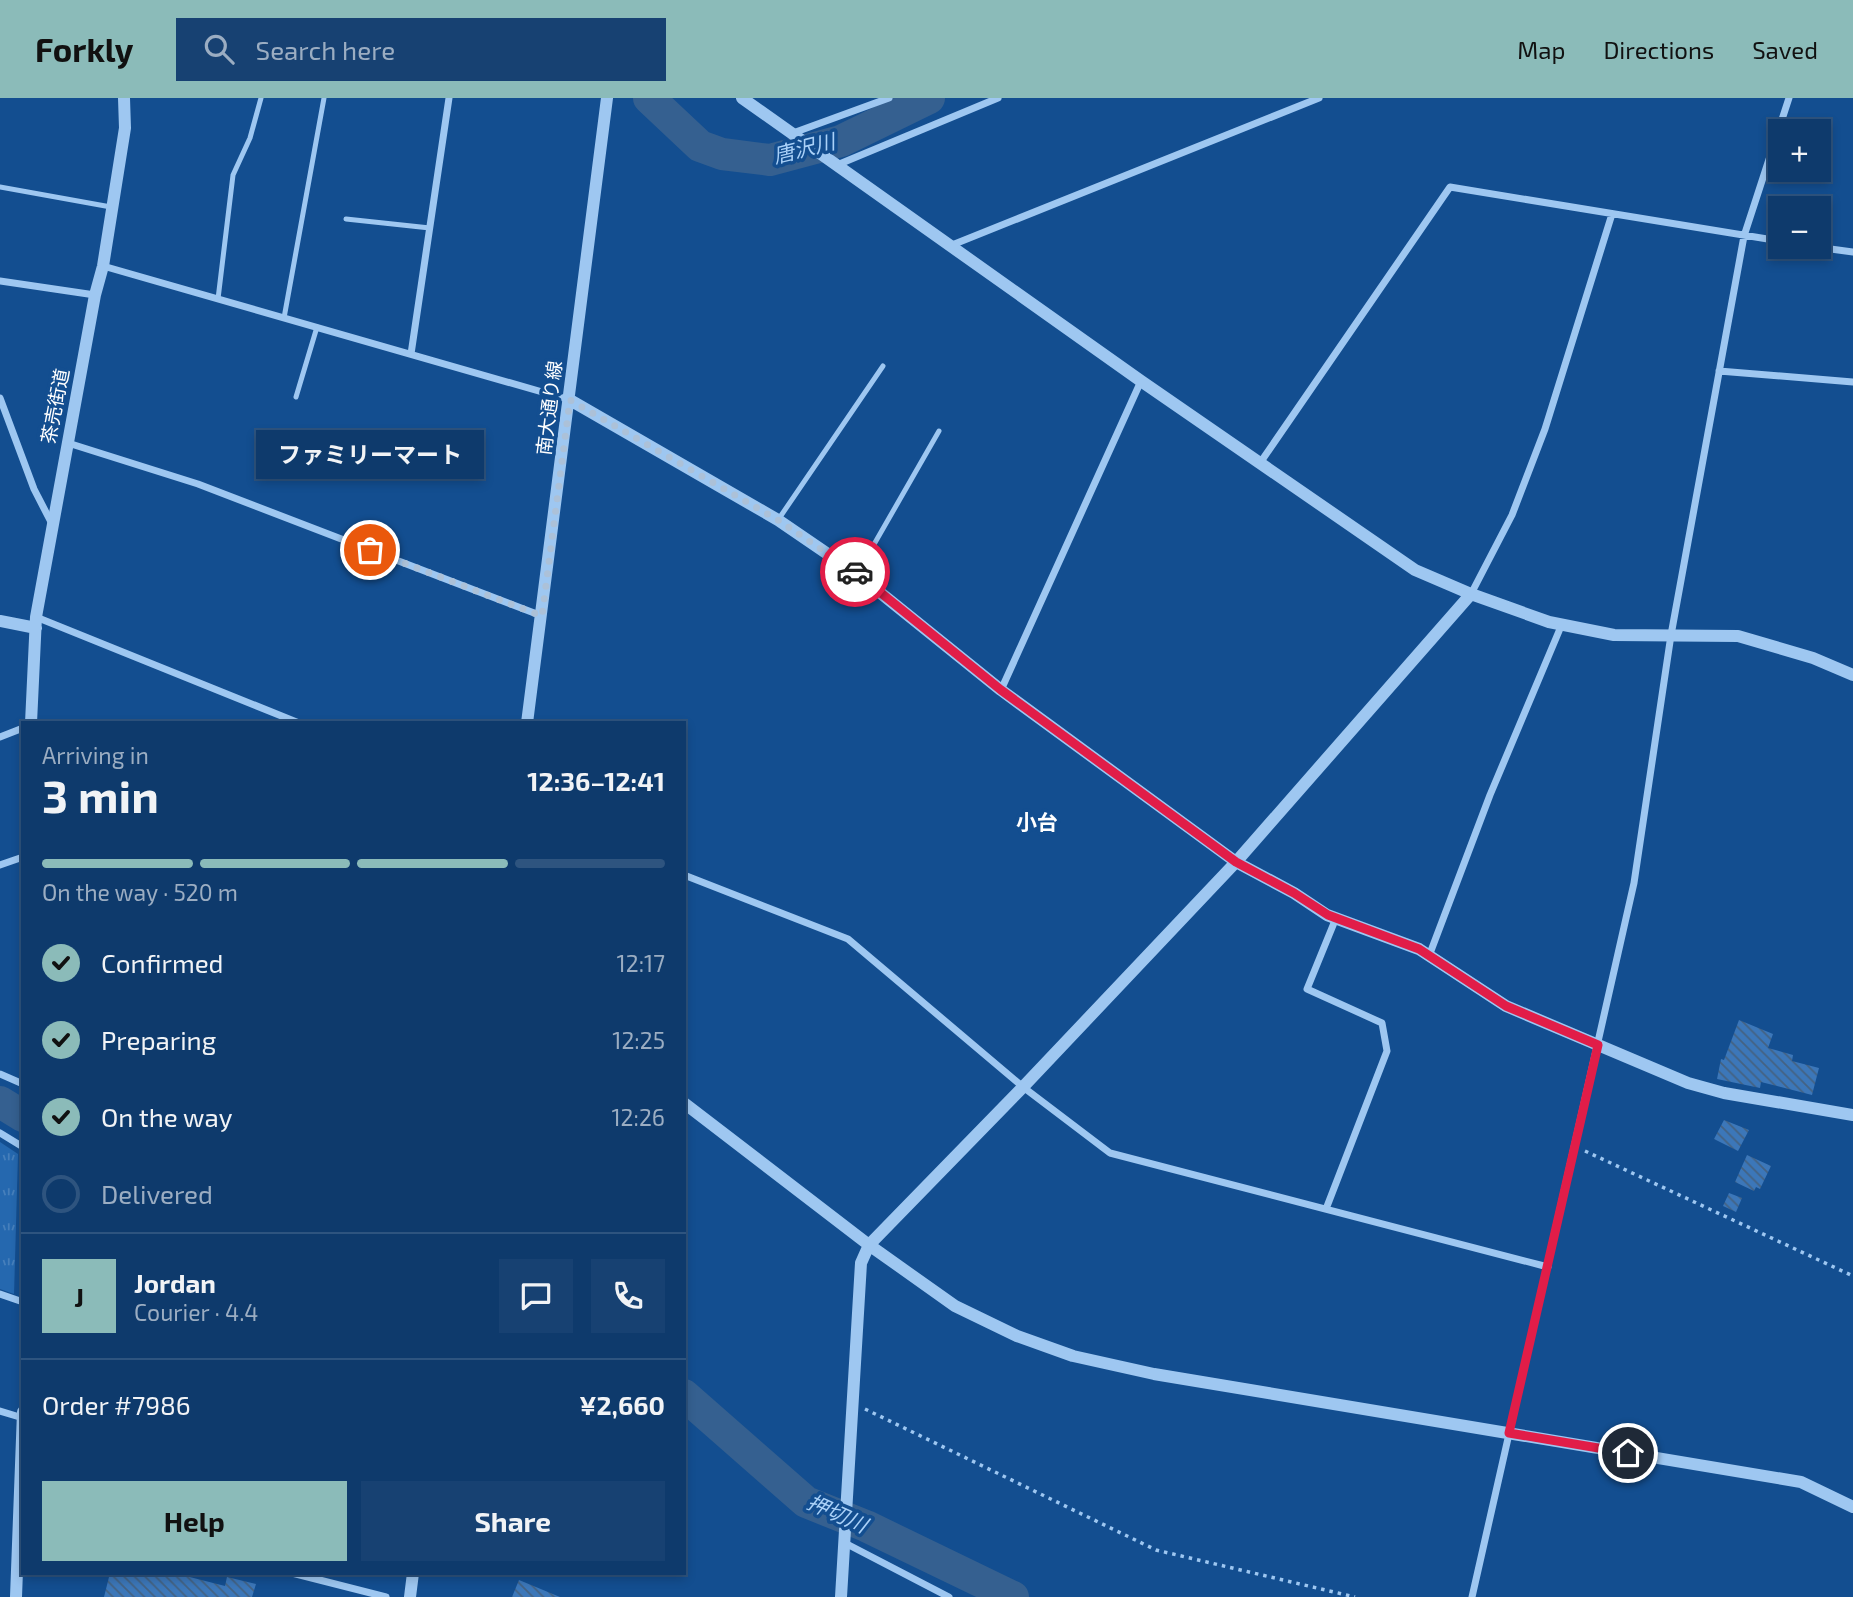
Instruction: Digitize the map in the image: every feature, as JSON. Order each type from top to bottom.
[{"type":"street","name":"茶売街道","points":[[31,721],[36,623],[113,208],[125,128],[124,98]]},
{"type":"street","points":[[411,354],[449,98]]},
{"type":"street","name":"南大通り線","points":[[527,721],[607,98]]},
{"type":"street","points":[[742,98],[759,104],[832,162],[1141,381],[1415,570],[1471,594],[1549,622],[1614,635],[1738,636],[1814,658],[1853,675]]},
{"type":"street","points":[[796,134],[889,98]]},
{"type":"street","points":[[832,162],[998,98]]},
{"type":"street","points":[[952,245],[1319,98]]},
{"type":"street","points":[[1472,1597],[1634,883],[1671,635],[1744,236],[1789,98]]},
{"type":"street","points":[[1260,463],[1450,187],[1768,239]]},
{"type":"street","points":[[841,1597],[861,1263],[869,1245],[1236,862],[1471,594],[1512,515],[1540,441],[1612,214]]},
{"type":"street","points":[[1831,249],[1853,252]]},
{"type":"street","points":[[103,266],[570,400],[778,520],[857,573],[1001,690],[1236,862],[1336,918],[1419,949],[1506,1006],[1700,1086],[1724,1093],[1853,1115]]},
{"type":"street","points":[[0,281],[95,295]]},
{"type":"street","points":[[1719,372],[1853,382]]},
{"type":"street","points":[[1001,690],[1141,381]]},
{"type":"street","points":[[0,398],[34,489],[53,525]]},
{"type":"street","points":[[68,443],[198,484],[542,616]]},
{"type":"street","points":[[0,621],[36,623],[294,721]]},
{"type":"street","points":[[1429,956],[1490,795],[1562,624]]},
{"type":"street","points":[[0,737],[21,729]]},
{"type":"street","points":[[0,865],[21,858]]},
{"type":"street","points":[[686,876],[848,939],[1023,1087],[1110,1153],[1548,1267]]},
{"type":"street","points":[[1326,1209],[1387,1051],[1382,1023],[1307,989],[1336,918]]},
{"type":"street","points":[[0,1074],[21,1083]]},
{"type":"street","points":[[686,1105],[869,1245],[955,1306],[1017,1336],[1073,1356],[1154,1374],[1801,1482],[1853,1507]]},
{"type":"street","points":[[0,1133],[21,1146]]},
{"type":"street","points":[[0,1294],[21,1301]]},
{"type":"street","points":[[0,1410],[21,1418]]},
{"type":"street","points":[[16,1597],[21,1505]]},
{"type":"street","points":[[843,1537],[949,1597]]},
{"type":"street","points":[[300,1575],[386,1597]]},
{"type":"street","points":[[410,1597],[413,1575]]},
{"type":"lane","points":[[218,299],[233,174],[250,138],[261,98]]},
{"type":"lane","points":[[284,318],[324,98]]},
{"type":"lane","points":[[0,187],[113,208]]},
{"type":"lane","points":[[346,219],[429,228]]},
{"type":"lane","points":[[296,397],[317,327]]},
{"type":"lane","points":[[778,520],[883,366]]},
{"type":"lane","points":[[857,573],[939,431]]},
{"type":"path","points":[[1576,1146],[1853,1276]]},
{"type":"path","points":[[853,1404],[1156,1550],[1355,1597]]},
{"type":"green space","points":[[0,1142],[18,1154],[14,1294],[0,1289]]},
{"type":"building","points":[[1739,1020],[1773,1034],[1768,1048],[1793,1055],[1792,1061],[1819,1068],[1812,1095],[1761,1082],[1760,1088],[1717,1079],[1721,1059],[1724,1060]]},
{"type":"building","points":[[1724,1120],[1749,1130],[1738,1151],[1714,1139]]},
{"type":"building","points":[[1747,1155],[1771,1166],[1760,1189],[1756,1187],[1754,1191],[1735,1182]]},
{"type":"building","points":[[1729,1193],[1742,1198],[1736,1212],[1723,1206]]},
{"type":"building","points":[[110,1575],[182,1575],[225,1586],[227,1577],[256,1584],[252,1597],[104,1597]]},
{"type":"building","points":[[519,1580],[560,1597],[512,1597]]},
{"type":"waterway","name":"唐沢川","points":[[649,98],[700,146],[722,154],[770,160],[841,141],[929,98]]},
{"type":"waterway","name":"押切川","points":[[0,1102],[21,1115]]},
{"type":"waterway","name":"押切川","points":[[686,1397],[806,1502],[866,1526],[1013,1597]]},
{"type":"way so far","points":[[370,550],[542,616],[570,400],[778,520],[855,572]]},
{"type":"place","name":"ファミリーマート","points":[[370,550]]},
{"type":"district","name":"小台","points":[[1037,823]]},
{"type":"route","points":[[855,572],[1001,690],[1236,862],[1328,915],[1419,949],[1506,1006],[1598,1045],[1509,1433],[1628,1453]]}]
